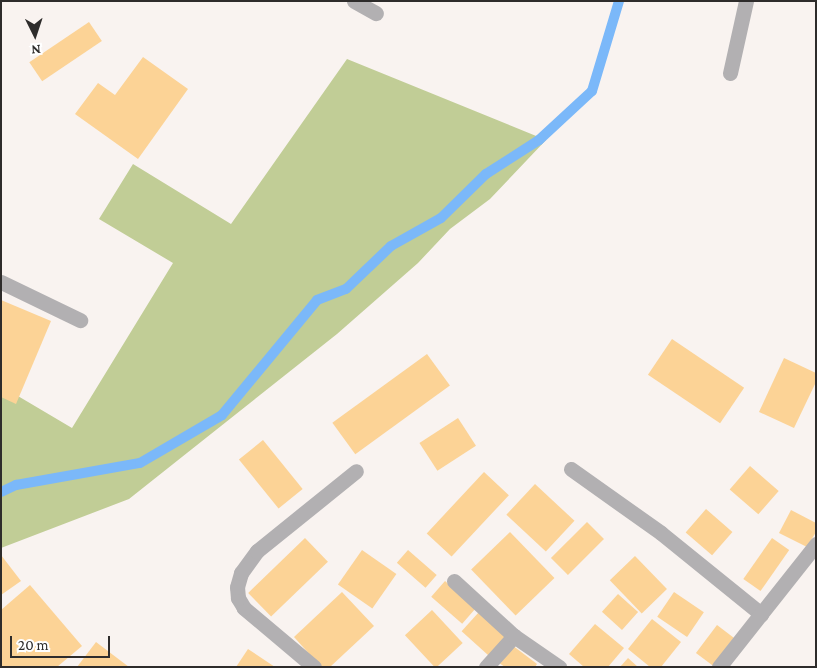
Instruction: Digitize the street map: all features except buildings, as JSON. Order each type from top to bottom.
[{"type":"street","points":[[354,1],[376,13]]},
{"type":"street","points":[[730,73],[746,1]]},
{"type":"street","points":[[1,282],[80,320]]},
{"type":"street","points":[[571,470],[661,533],[761,614]]},
{"type":"street","points":[[314,667],[244,608],[238,598],[237,587],[241,573],[257,551],[356,471]]},
{"type":"street","points":[[719,667],[761,614],[811,560],[816,544]]},
{"type":"street","points":[[454,581],[514,636],[559,667]]},
{"type":"street","points":[[486,667],[514,636]]},
{"type":"green space","points":[[347,59],[546,140],[490,199],[450,229],[418,263],[337,334],[129,499],[1,548],[1,386],[72,428],[173,263],[99,219],[133,164],[231,224]]},
{"type":"waterway","points":[[1,492],[16,485],[140,463],[222,415],[317,300],[346,289],[391,246],[441,218],[486,174],[539,140],[592,91],[619,1]]}]
